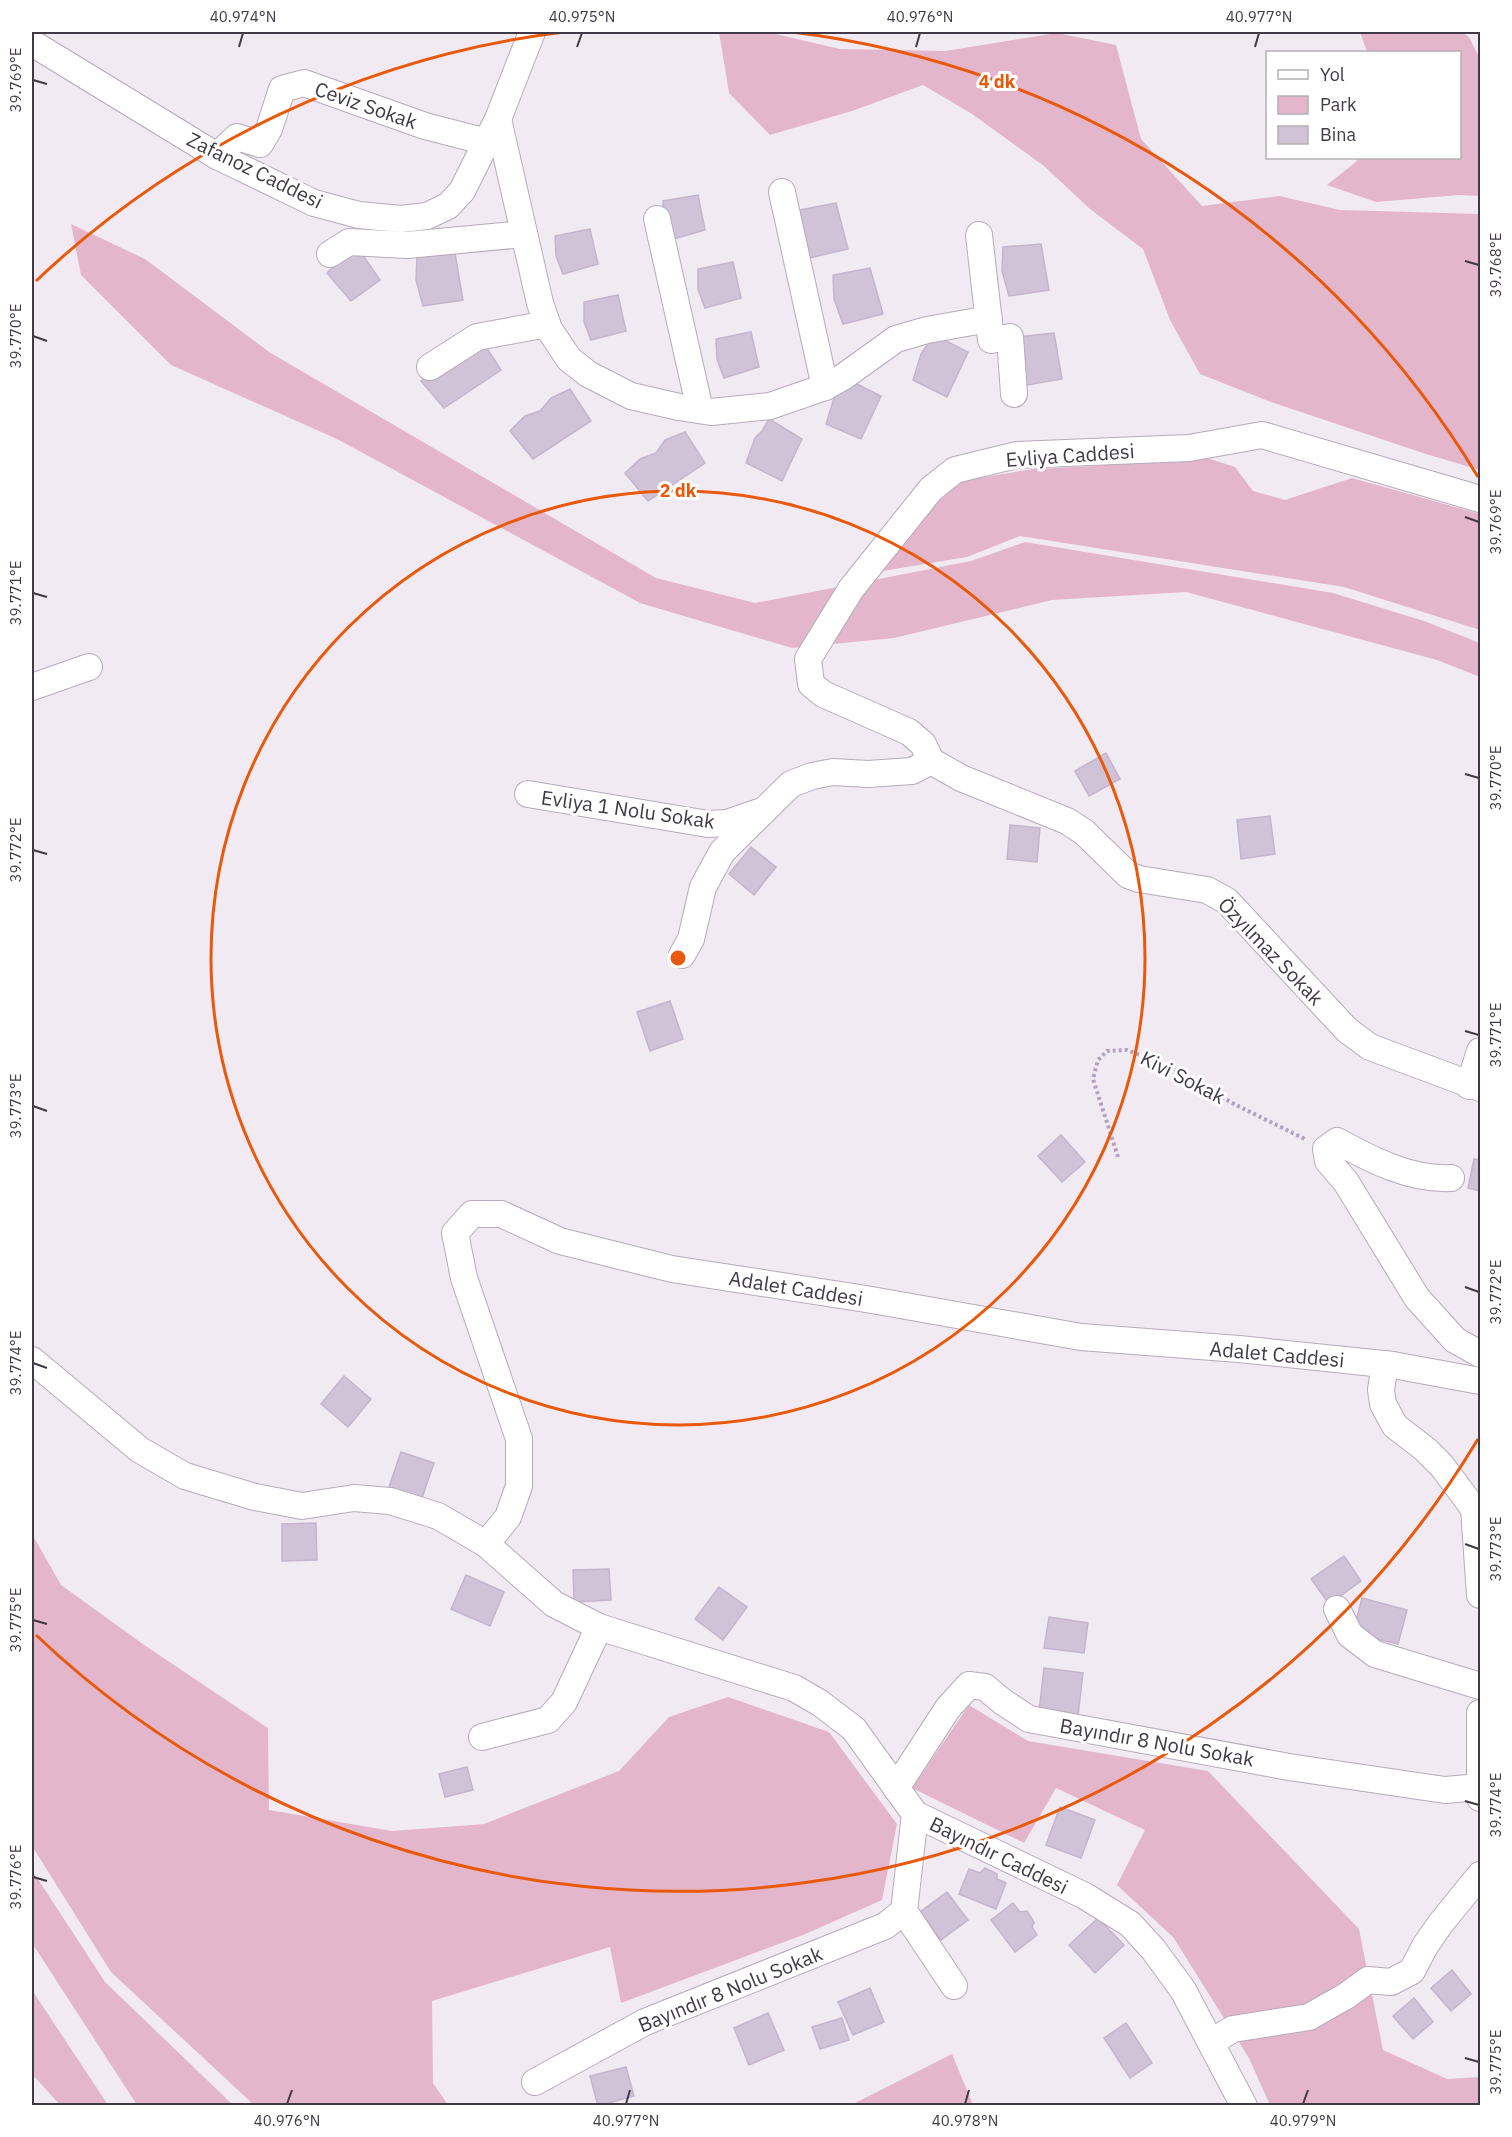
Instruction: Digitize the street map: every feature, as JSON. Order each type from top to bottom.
[{"type":"street","name":"Zafanoz Caddesi","points":[[32,43],[217,156],[314,203],[359,215],[401,219],[427,216],[448,206],[462,191],[498,119],[532,32]]},
{"type":"street","name":"Ceviz Sokak","points":[[217,156],[237,137],[260,144],[269,129],[282,89],[304,83],[425,126],[487,142]]},
{"type":"street","points":[[498,119],[540,303],[547,324],[569,359],[588,374],[631,396],[711,412],[770,406],[825,387],[896,339],[927,330],[989,320]]},
{"type":"street","points":[[782,192],[825,387]]},
{"type":"street","points":[[657,219],[700,410]]},
{"type":"street","points":[[330,254],[349,242],[407,245],[524,234]]},
{"type":"street","points":[[979,235],[991,340],[1010,337],[1014,394]]},
{"type":"street","points":[[430,367],[477,337],[547,324]]},
{"type":"street","name":"Evliya Caddesi","points":[[932,761],[923,744],[909,732],[823,694],[811,684],[808,659],[852,589],[931,489],[955,470],[1016,455],[1189,448],[1262,435],[1480,499]]},
{"type":"street","points":[[32,687],[89,667]]},
{"type":"street","points":[[682,955],[691,939],[703,887],[722,852],[791,784],[812,776],[833,772],[868,774],[912,771],[932,761]]},
{"type":"street","name":"Özyılmaz Sokak","points":[[932,761],[961,778],[1067,820],[1084,832],[1128,875],[1139,879],[1207,890],[1227,901],[1347,1030],[1370,1047],[1475,1087]]},
{"type":"street","name":"Evliya 1 Nolu Sokak","points":[[528,794],[708,824],[727,823],[762,811]]},
{"type":"street","points":[[1475,1087],[1480,1051]]},
{"type":"street","points":[[1451,1178],[1432,1179],[1374,1162],[1337,1141],[1326,1149],[1328,1161],[1346,1182],[1418,1298],[1455,1340],[1480,1354]]},
{"type":"street","name":"Adalet Caddesi","points":[[486,1544],[508,1517],[519,1486],[519,1439],[464,1278],[455,1233],[472,1214],[501,1214],[560,1242],[672,1269],[866,1299],[1081,1337],[1239,1349],[1385,1364],[1480,1382]]},
{"type":"street","name":"Bayındır Caddesi","points":[[32,1360],[140,1450],[185,1476],[255,1497],[302,1506],[354,1498],[390,1501],[438,1516],[486,1544],[554,1605],[599,1627],[794,1688],[820,1703],[854,1730],[915,1814],[1085,1896],[1130,1923],[1153,1949],[1183,1990],[1244,2106]]},
{"type":"street","points":[[1385,1364],[1383,1404],[1395,1426],[1425,1449],[1442,1466],[1474,1509],[1480,1594]]},
{"type":"street","points":[[1337,1610],[1350,1635],[1375,1654],[1480,1686]]},
{"type":"street","points":[[482,1737],[548,1720],[564,1702],[599,1627]]},
{"type":"street","name":"Bayındır 8 Nolu Sokak","points":[[896,1788],[948,1708],[969,1685],[985,1687],[1029,1719],[1277,1765],[1445,1790],[1480,1790]]},
{"type":"street","points":[[1480,1713],[1480,1790]]},
{"type":"street","points":[[915,1814],[904,1911],[954,1986]]},
{"type":"street","points":[[1210,2042],[1233,2029],[1309,2017],[1346,1996],[1368,1980],[1391,1982],[1412,1971],[1425,1946],[1441,1923],[1480,1875]]},
{"type":"street","name":"Bayındır 8 Nolu Sokak","points":[[535,2082],[645,2022],[885,1926],[904,1911]]},
{"type":"path","name":"Kivi Sokak","points":[[1118,1157],[1093,1079],[1098,1060],[1107,1051],[1127,1050],[1170,1067],[1236,1105],[1326,1149]]},
{"type":"green space","points":[[719,32],[767,32],[840,49],[945,51],[1057,33],[1116,45],[1141,139],[1202,206],[1279,196],[1340,210],[1480,214],[1480,470],[1271,402],[1200,374],[1170,320],[1143,249],[1090,209],[1044,166],[972,114],[923,85],[852,111],[770,135],[729,93]]},
{"type":"green space","points":[[1360,32],[1462,32],[1469,37],[1480,59],[1480,196],[1459,195],[1376,202],[1327,185],[1359,159],[1461,159],[1461,51],[1367,51]]},
{"type":"green space","points":[[71,224],[145,259],[269,352],[656,578],[755,603],[971,561],[1025,542],[1333,593],[1424,621],[1480,643],[1480,677],[1437,660],[1186,592],[1052,600],[894,638],[792,648],[640,603],[337,439],[171,365],[81,275]]},
{"type":"green space","points":[[1170,458],[1207,458],[1235,467],[1253,491],[1285,500],[1352,478],[1480,514],[1480,630],[1344,587],[1020,536],[967,557],[877,572],[927,512],[961,481],[1033,469],[1096,466]]},
{"type":"green space","points":[[32,1534],[61,1585],[147,1647],[268,1728],[269,1810],[392,1831],[484,1824],[619,1771],[669,1717],[728,1697],[829,1732],[897,1824],[882,1900],[803,1935],[621,2003],[610,1947],[432,2001],[433,2083],[448,2105],[254,2105],[111,1972],[32,1846]]},
{"type":"green space","points":[[969,1705],[1028,1741],[1208,1771],[1359,1929],[1383,2050],[1447,2079],[1480,2077],[1480,2105],[1270,2105],[1249,2058],[1173,1937],[1117,1885],[1145,1830],[1056,1788],[1024,1843],[912,1788]]},
{"type":"green space","points":[[32,1870],[105,1982],[233,2105],[137,2105],[32,1943]]},
{"type":"green space","points":[[32,1990],[108,2105],[60,2105],[32,2074]]},
{"type":"green space","points":[[952,2054],[973,2105],[851,2105]]},
{"type":"building","points":[[698,195],[705,230],[670,240],[663,222],[663,201]]},
{"type":"building","points":[[836,203],[848,249],[809,258],[799,210]]},
{"type":"building","points":[[590,229],[598,264],[563,274],[556,256],[555,236]]},
{"type":"building","points":[[1041,244],[1049,290],[1009,296],[1002,271],[1003,247]]},
{"type":"building","points":[[360,251],[380,280],[351,301],[327,273],[341,259]]},
{"type":"building","points":[[455,253],[463,300],[423,306],[416,280],[417,257]]},
{"type":"building","points":[[733,262],[741,298],[705,308],[698,289],[698,269]]},
{"type":"building","points":[[870,268],[883,314],[843,324],[834,299],[833,275]]},
{"type":"building","points":[[618,295],[626,331],[591,340],[584,322],[584,302]]},
{"type":"building","points":[[751,332],[759,367],[724,378],[717,359],[716,339]]},
{"type":"building","points":[[1054,333],[1062,379],[1022,386],[1016,337]]},
{"type":"building","points":[[934,335],[968,352],[947,397],[913,380],[921,354]]},
{"type":"building","points":[[481,339],[501,370],[444,408],[421,381],[436,366]]},
{"type":"building","points":[[847,379],[881,396],[861,439],[826,424],[834,398]]},
{"type":"building","points":[[570,389],[591,421],[533,459],[510,431],[525,416],[540,411],[551,398]]},
{"type":"building","points":[[769,419],[802,439],[782,481],[746,463],[755,438]]},
{"type":"building","points":[[685,432],[705,463],[648,501],[625,473],[640,459],[656,453],[665,440]]},
{"type":"building","points":[[1106,753],[1120,779],[1089,796],[1075,771]]},
{"type":"building","points":[[1270,816],[1275,854],[1241,859],[1237,820]]},
{"type":"building","points":[[1010,825],[1040,828],[1037,862],[1007,859]]},
{"type":"building","points":[[751,847],[776,867],[754,895],[729,874]]},
{"type":"building","points":[[670,1001],[683,1039],[650,1051],[637,1012]]},
{"type":"building","points":[[1061,1135],[1085,1162],[1062,1182],[1038,1156]]},
{"type":"building","points":[[1474,1159],[1480,1160],[1480,1191],[1468,1188]]},
{"type":"building","points":[[344,1376],[371,1399],[348,1427],[321,1404]]},
{"type":"building","points":[[401,1452],[434,1463],[422,1498],[389,1487]]},
{"type":"building","points":[[316,1523],[317,1560],[282,1561],[282,1524]]},
{"type":"building","points":[[1344,1556],[1361,1581],[1329,1604],[1311,1579]]},
{"type":"building","points":[[609,1569],[611,1600],[574,1602],[573,1570]]},
{"type":"building","points":[[466,1575],[504,1592],[490,1626],[451,1609]]},
{"type":"building","points":[[719,1587],[747,1607],[723,1640],[695,1619]]},
{"type":"building","points":[[1362,1598],[1407,1610],[1398,1644],[1353,1633]]},
{"type":"building","points":[[1049,1617],[1088,1623],[1084,1653],[1044,1648]]},
{"type":"building","points":[[1044,1668],[1083,1673],[1078,1716],[1039,1711]]},
{"type":"building","points":[[467,1767],[473,1790],[445,1797],[439,1774]]},
{"type":"building","points":[[1060,1807],[1095,1820],[1081,1858],[1046,1845]]},
{"type":"building","points":[[985,1868],[997,1874],[997,1879],[1006,1883],[996,1909],[959,1894],[969,1869],[980,1873]]},
{"type":"building","points":[[947,1892],[968,1920],[941,1940],[920,1912]]},
{"type":"building","points":[[1013,1903],[1020,1912],[1027,1911],[1034,1922],[1032,1927],[1037,1935],[1015,1952],[991,1920]]},
{"type":"building","points":[[1098,1918],[1124,1945],[1095,1973],[1069,1945]]},
{"type":"building","points":[[1452,1970],[1471,1994],[1451,2011],[1431,1988]]},
{"type":"building","points":[[870,1988],[884,2022],[853,2035],[838,2002]]},
{"type":"building","points":[[1414,1998],[1433,2022],[1413,2039],[1393,2016]]},
{"type":"building","points":[[768,2013],[784,2050],[749,2065],[734,2028]]},
{"type":"building","points":[[842,2018],[849,2040],[820,2049],[812,2027]]},
{"type":"building","points":[[1126,2023],[1152,2063],[1130,2078],[1104,2038]]},
{"type":"building","points":[[626,2067],[634,2096],[598,2106],[590,2076]]}]
